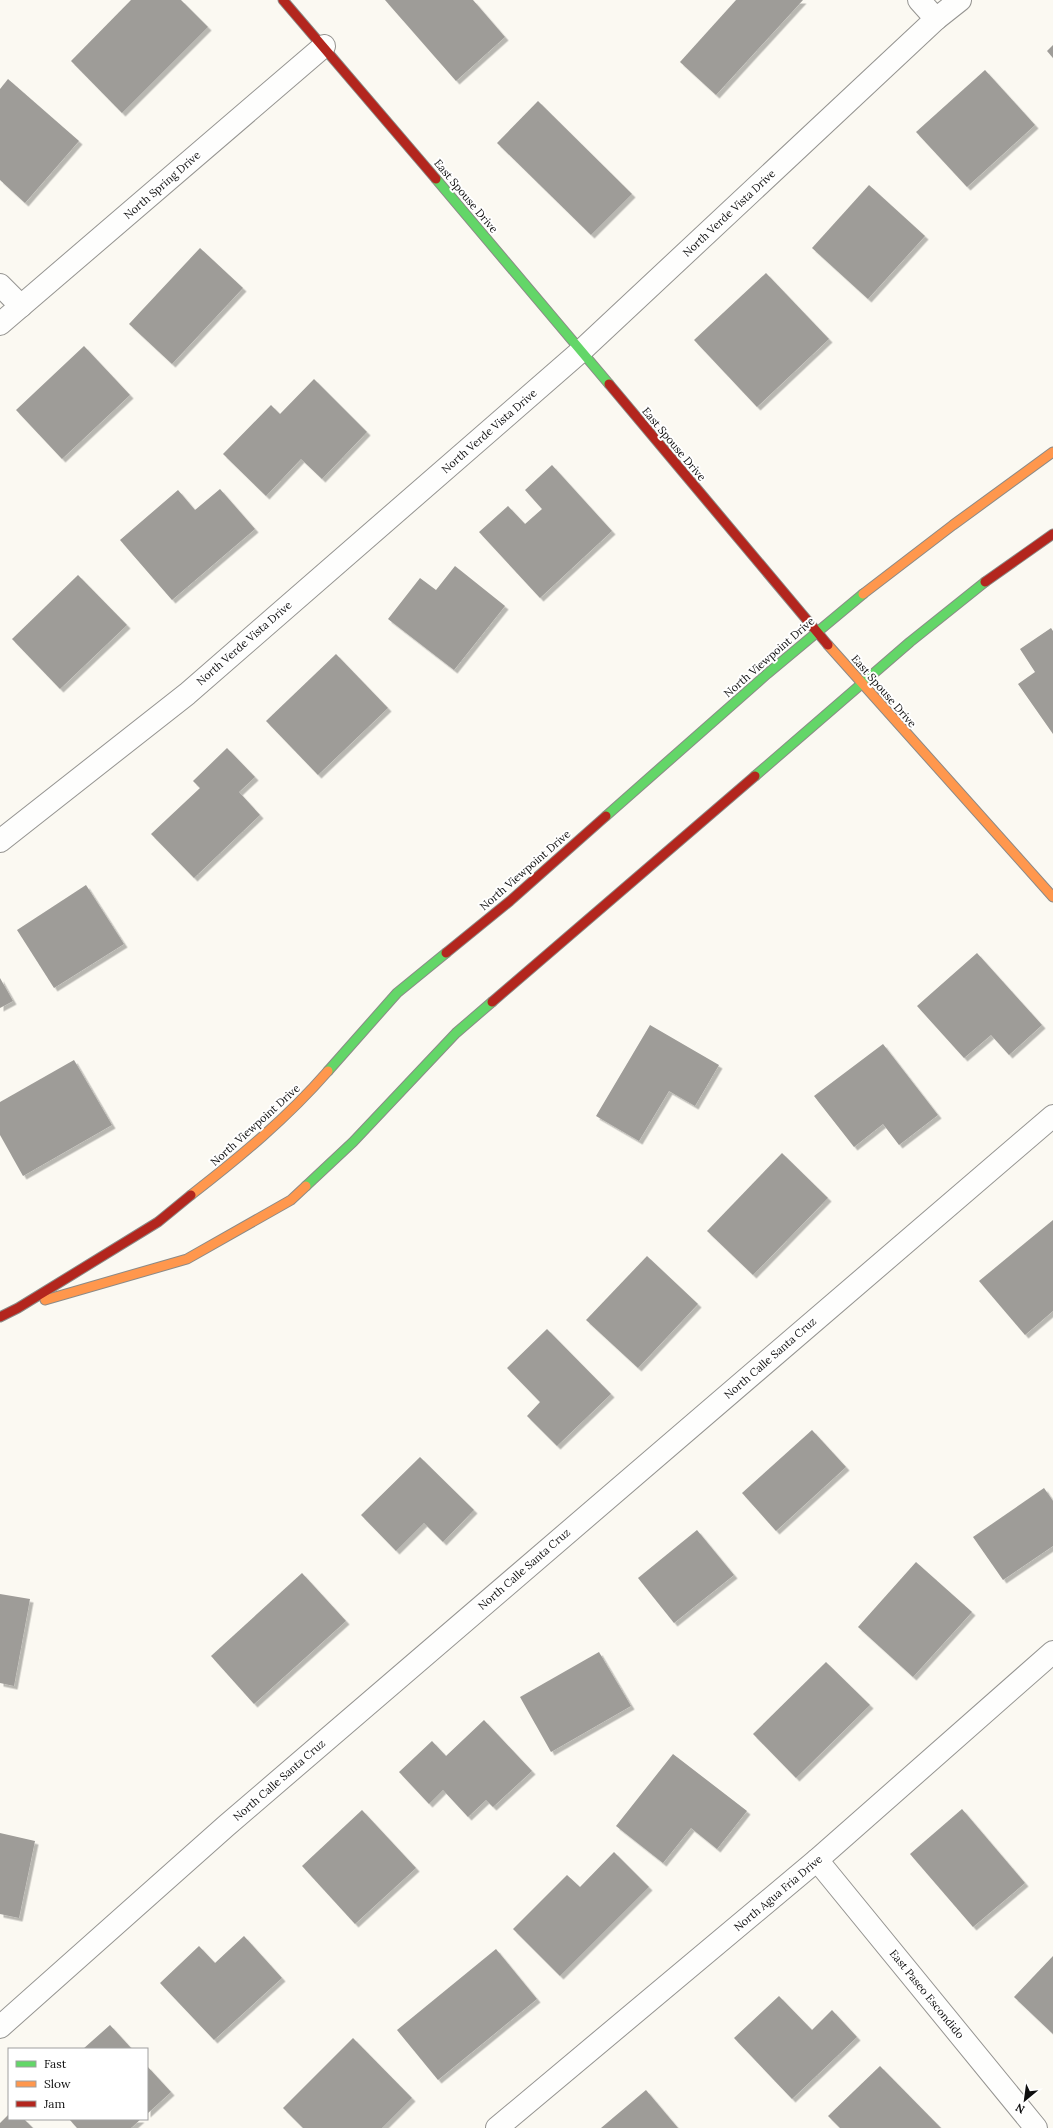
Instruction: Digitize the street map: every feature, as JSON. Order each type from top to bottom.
[{"type":"main road","name":"East Spouse Drive","points":[[283,0],[324,46],[861,684],[1053,897]]},
{"type":"main road","name":"North Viewpoint Drive","points":[[0,1317],[18,1308],[158,1222],[241,1156],[302,1101],[397,993],[510,901],[817,632],[953,525],[1053,452]]},
{"type":"main road","name":"North Viewpoint Drive","points":[[18,1308],[187,1259],[291,1200],[353,1142],[456,1034],[910,642],[999,571],[1053,534]]},
{"type":"street","points":[[919,0],[936,19]]},
{"type":"street","name":"North Verde Vista Drive","points":[[0,841],[186,694],[581,351],[936,19],[960,0]]},
{"type":"street","name":"North Spring Drive","points":[[0,324],[324,46]]},
{"type":"street","points":[[0,285],[21,306]]},
{"type":"street","name":"North Calle Santa Cruz","points":[[0,2027],[226,1826],[1053,1116]]},
{"type":"street","name":"North Agua Fria Drive","points":[[497,2128],[817,1860],[1053,1652]]},
{"type":"street","name":"East Paseo Escondido","points":[[817,1860],[1036,2128]]},
{"type":"building","points":[[131,0],[181,0],[208,27],[122,113],[71,61]]},
{"type":"building","points":[[385,0],[473,0],[505,37],[456,81]]},
{"type":"building","points":[[736,0],[803,0],[716,95],[680,62]]},
{"type":"building","points":[[1053,45],[1053,58],[1047,51]]},
{"type":"building","points":[[985,70],[1035,125],[967,187],[916,132]]},
{"type":"building","points":[[8,79],[79,141],[25,203],[0,180],[0,89]]},
{"type":"building","points":[[538,101],[632,194],[591,235],[497,143]]},
{"type":"building","points":[[869,185],[925,236],[868,299],[812,248]]},
{"type":"building","points":[[200,248],[243,288],[172,364],[129,324]]},
{"type":"building","points":[[766,273],[829,339],[757,407],[694,340]]},
{"type":"building","points":[[84,346],[130,395],[62,459],[16,410]]},
{"type":"building","points":[[314,379],[367,432],[322,479],[301,459],[266,496],[223,454],[271,405],[280,414]]},
{"type":"building","points":[[552,465],[612,531],[540,598],[479,532],[508,506],[525,524],[542,509],[525,490]]},
{"type":"building","points":[[220,489],[255,529],[172,600],[120,540],[178,490],[195,510]]},
{"type":"building","points":[[455,566],[505,606],[454,670],[388,619],[420,578],[436,590]]},
{"type":"building","points":[[78,575],[127,625],[60,689],[12,639]]},
{"type":"building","points":[[1051,628],[1053,631],[1053,734],[1018,684],[1035,672],[1020,649]]},
{"type":"building","points":[[336,654],[388,708],[318,775],[266,721]]},
{"type":"building","points":[[227,748],[255,777],[239,792],[260,815],[194,878],[151,834],[200,788],[193,781]]},
{"type":"building","points":[[86,885],[124,944],[54,988],[17,930]]},
{"type":"building","points":[[977,953],[1042,1025],[1009,1055],[991,1035],[964,1058],[917,1006]]},
{"type":"building","points":[[0,978],[13,1001],[0,1008]]},
{"type":"building","points":[[650,1025],[719,1065],[695,1106],[669,1091],[639,1141],[596,1116]]},
{"type":"building","points":[[883,1044],[938,1115],[899,1145],[883,1124],[854,1147],[814,1096]]},
{"type":"building","points":[[74,1060],[112,1125],[23,1176],[0,1135],[0,1102]]},
{"type":"building","points":[[782,1153],[828,1198],[753,1275],[707,1231]]},
{"type":"building","points":[[1053,1220],[1053,1311],[1025,1335],[979,1281]]},
{"type":"building","points":[[647,1256],[698,1304],[638,1368],[586,1320]]},
{"type":"building","points":[[547,1329],[611,1394],[557,1446],[527,1416],[540,1402],[507,1368]]},
{"type":"building","points":[[812,1430],[846,1467],[776,1531],[742,1493]]},
{"type":"building","points":[[420,1457],[474,1510],[443,1542],[424,1523],[396,1551],[361,1515]]},
{"type":"building","points":[[1044,1488],[1053,1501],[1053,1546],[1003,1580],[973,1537]]},
{"type":"building","points":[[697,1530],[734,1575],[674,1623],[638,1578]]},
{"type":"building","points":[[916,1562],[972,1612],[913,1677],[858,1627]]},
{"type":"building","points":[[302,1573],[346,1621],[254,1704],[211,1656]]},
{"type":"building","points":[[0,1594],[30,1599],[14,1686],[0,1683]]},
{"type":"building","points":[[599,1652],[631,1706],[551,1752],[520,1697]]},
{"type":"building","points":[[826,1662],[870,1705],[796,1778],[753,1734]]},
{"type":"building","points":[[484,1720],[532,1771],[493,1807],[486,1800],[468,1817],[443,1790],[429,1804],[399,1772],[432,1741],[446,1756]]},
{"type":"building","points":[[673,1754],[747,1811],[717,1849],[691,1828],[663,1863],[616,1826]]},
{"type":"building","points":[[962,1809],[1025,1883],[973,1927],[910,1854]]},
{"type":"building","points":[[362,1810],[416,1868],[355,1924],[302,1866]]},
{"type":"building","points":[[0,1833],[35,1841],[19,1918],[0,1914]]},
{"type":"building","points":[[614,1852],[649,1887],[560,1976],[513,1929],[567,1875],[580,1887]]},
{"type":"building","points":[[244,1936],[282,1978],[214,2040],[160,1983],[199,1946],[215,1963]]},
{"type":"building","points":[[496,1949],[537,1999],[438,2080],[397,2030]]},
{"type":"building","points":[[1053,1956],[1053,2034],[1014,1997]]},
{"type":"building","points":[[779,1996],[812,2030],[832,2010],[857,2037],[792,2099],[734,2038]]},
{"type":"building","points":[[110,2025],[131,2048],[84,2048]]},
{"type":"building","points":[[353,2038],[412,2098],[382,2128],[303,2128],[283,2108]]},
{"type":"building","points":[[880,2066],[941,2128],[840,2128],[828,2116]]},
{"type":"building","points":[[148,2067],[171,2092],[148,2113]]},
{"type":"building","points":[[646,2090],[678,2128],[601,2128]]},
{"type":"building","points":[[8,2115],[8,2120],[25,2120],[33,2128],[0,2128],[0,2123]]},
{"type":"building","points":[[70,2120],[140,2120],[131,2128],[77,2128]]},
{"type":"traffic: fast","points":[[436,179],[609,384]]},
{"type":"traffic: fast","points":[[755,776],[910,642],[985,582]]},
{"type":"traffic: fast","points":[[606,816],[767,674],[863,594]]},
{"type":"traffic: fast","points":[[328,1071],[397,993],[446,953]]},
{"type":"traffic: fast","points":[[306,1186],[353,1142],[456,1033],[492,1002]]},
{"type":"traffic: slow","points":[[863,594],[953,525],[1053,452]]},
{"type":"traffic: slow","points":[[828,645],[1053,897]]},
{"type":"traffic: slow","points":[[191,1195],[280,1121],[328,1071]]},
{"type":"traffic: slow","points":[[45,1300],[187,1259],[291,1200],[306,1186]]},
{"type":"traffic: jam","points":[[283,0],[436,179]]},
{"type":"traffic: jam","points":[[609,384],[828,645]]},
{"type":"traffic: jam","points":[[985,582],[1053,534]]},
{"type":"traffic: jam","points":[[492,1002],[755,776]]},
{"type":"traffic: jam","points":[[446,953],[510,901],[606,816]]},
{"type":"traffic: jam","points":[[0,1317],[18,1308],[158,1222],[191,1195]]}]
